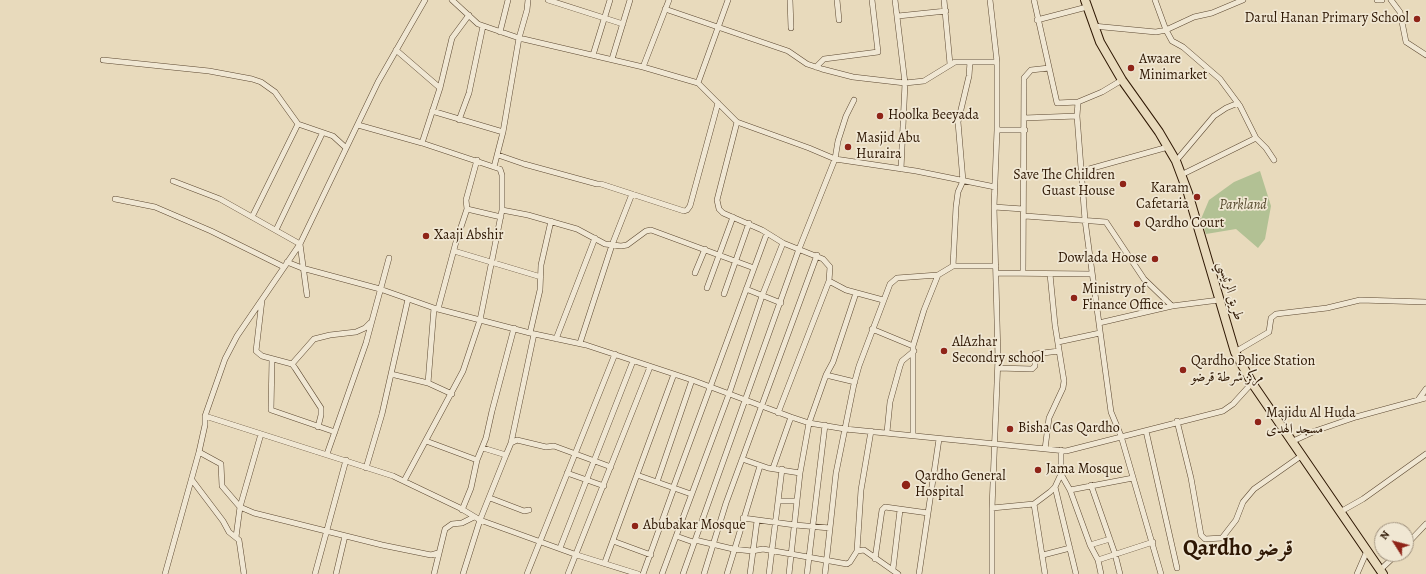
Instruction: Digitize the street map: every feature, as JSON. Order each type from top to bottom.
[{"type":"main road","name":"طريق الرئيسي","points":[[1086,4],[1100,42],[1122,80],[1160,132],[1176,161],[1235,352],[1252,383],[1366,551],[1382,572]]},
{"type":"street","points":[[165,574],[192,480],[205,425],[205,416],[225,358],[262,299],[300,244],[306,227],[339,163],[345,147],[358,125],[378,82],[425,0]]},
{"type":"street","points":[[452,0],[478,24],[500,32],[518,38],[644,67],[698,83],[736,122],[809,148],[834,159],[901,168],[995,187]]},
{"type":"street","points":[[500,32],[508,0]]},
{"type":"street","points":[[494,167],[503,132],[518,38],[527,10],[528,0]]},
{"type":"street","points":[[548,0],[623,24]]},
{"type":"street","points":[[593,55],[610,0]]},
{"type":"street","points":[[612,59],[630,0]]},
{"type":"street","points":[[644,67],[669,0]]},
{"type":"street","points":[[698,83],[728,0]]},
{"type":"street","points":[[790,0],[790,28]]},
{"type":"street","points":[[837,0],[839,20]]},
{"type":"street","points":[[816,67],[824,59],[845,58],[878,52],[872,0]]},
{"type":"street","points":[[896,0],[905,83],[901,168]]},
{"type":"street","points":[[944,0],[950,64]]},
{"type":"street","points":[[990,0],[997,62],[997,130],[994,207],[997,273],[998,368],[992,508],[992,574]]},
{"type":"street","points":[[1034,0],[1037,20],[1057,103],[1078,102],[1102,92],[1122,80]]},
{"type":"street","points":[[1155,0],[1166,30],[1172,41],[1183,47],[1220,79],[1238,103],[1256,138],[1266,148],[1274,160]]},
{"type":"street","points":[[1093,26],[1156,32],[1166,30],[1194,17],[1212,13],[1243,0]]},
{"type":"street","points":[[1377,0],[1382,0]]},
{"type":"street","points":[[1391,0],[1400,12],[1406,42],[1426,55]]},
{"type":"street","points":[[1037,20],[1086,4]]},
{"type":"street","points":[[665,9],[788,51],[807,64],[853,77],[905,83],[924,81],[955,62],[997,62]]},
{"type":"street","points":[[898,16],[946,11]]},
{"type":"street","points":[[422,142],[440,88],[452,38],[469,15]]},
{"type":"street","points":[[459,120],[469,93],[483,26]]},
{"type":"street","points":[[396,50],[440,88]]},
{"type":"street","points":[[103,60],[208,71],[252,78],[261,82],[275,92],[298,124],[322,134],[334,136],[345,147]]},
{"type":"street","points":[[953,266],[956,207],[958,192],[963,181],[958,122],[969,76],[970,62]]},
{"type":"street","points":[[1023,274],[1025,216],[1024,78],[1031,70],[1049,68]]},
{"type":"street","points":[[683,574],[799,249],[834,159],[846,116],[854,100]]},
{"type":"street","points":[[1078,102],[1077,116],[1091,274],[1111,412],[1121,436],[1153,542],[1161,574]]},
{"type":"street","points":[[498,155],[524,164],[601,184],[678,210],[687,210],[718,103]]},
{"type":"street","points":[[1176,161],[1214,116],[1226,108],[1238,103]]},
{"type":"street","points":[[432,111],[503,132]]},
{"type":"street","points":[[1024,118],[1077,116]]},
{"type":"street","points":[[736,122],[717,200],[719,209],[733,217],[749,223],[783,243],[817,255],[830,267],[829,281],[778,413]]},
{"type":"street","points":[[252,217],[298,124]]},
{"type":"street","points":[[358,125],[422,142],[476,160],[502,172],[501,217],[480,320],[463,371],[404,481]]},
{"type":"street","points":[[997,130],[1025,130]]},
{"type":"street","points":[[276,230],[322,134]]},
{"type":"street","points":[[1181,175],[1256,138]]},
{"type":"street","points":[[1082,171],[1168,147]]},
{"type":"street","points":[[428,383],[436,308],[468,209],[466,200],[476,160]]},
{"type":"street","points":[[173,181],[214,196],[300,244]]},
{"type":"street","points":[[580,344],[612,245],[632,194]]},
{"type":"street","points":[[115,199],[155,207],[211,231],[284,267]]},
{"type":"street","points":[[994,207],[1024,210]]},
{"type":"street","points":[[468,209],[501,217]]},
{"type":"street","points":[[502,210],[578,229],[603,244],[626,245],[646,231],[651,230],[754,268]]},
{"type":"street","points":[[1025,216],[1101,221],[1110,226],[1144,279],[1172,306]]},
{"type":"street","points":[[707,288],[733,217]]},
{"type":"street","points":[[463,574],[480,520],[511,443],[540,290],[540,265],[550,221]]},
{"type":"street","points":[[724,294],[749,223]]},
{"type":"street","points":[[643,574],[767,233]]},
{"type":"street","points":[[556,339],[595,238]]},
{"type":"street","points":[[662,574],[729,394],[762,296],[783,243]]},
{"type":"street","points":[[300,244],[302,268],[307,295]]},
{"type":"street","points":[[695,273],[705,249]]},
{"type":"street","points":[[454,251],[541,277]]},
{"type":"street","points":[[704,574],[742,459],[817,255]]},
{"type":"street","points":[[328,454],[353,384],[389,258]]},
{"type":"street","points":[[287,262],[302,268],[380,289],[436,308],[614,354],[692,380],[778,413],[809,423],[845,428],[1045,449],[1076,449],[1121,436],[1146,431],[1177,421],[1217,413],[1228,408],[1252,383]]},
{"type":"street","points":[[825,574],[836,473],[858,366],[890,284],[897,278],[938,274],[953,266],[996,266]]},
{"type":"street","points":[[997,273],[1091,274]]},
{"type":"street","points":[[912,435],[914,349],[924,310],[938,274]]},
{"type":"street","points":[[1045,449],[1049,418],[1063,388],[1064,381],[1050,274]]},
{"type":"street","points":[[829,281],[846,290],[883,300]]},
{"type":"street","points":[[746,289],[781,303]]},
{"type":"street","points":[[789,574],[800,473],[809,423],[826,375],[833,362],[856,293]]},
{"type":"street","points":[[262,299],[256,351],[262,356],[292,364],[321,408],[318,427]]},
{"type":"street","points":[[366,468],[382,414],[392,364],[408,299]]},
{"type":"street","points":[[1099,323],[1172,306],[1219,300]]},
{"type":"street","points":[[1235,352],[1269,332],[1271,318],[1276,314],[1327,308],[1360,300],[1426,302]]},
{"type":"street","points":[[292,364],[314,340],[330,335],[356,332],[365,328],[371,323]]},
{"type":"street","points":[[462,510],[471,488],[477,460],[483,448],[514,328]]},
{"type":"street","points":[[872,329],[914,349]]},
{"type":"street","points":[[1058,342],[1100,333]]},
{"type":"street","points":[[887,432],[890,402],[900,366],[902,361],[914,349]]},
{"type":"street","points":[[998,368],[1032,369],[1035,366],[1035,354],[1059,351]]},
{"type":"street","points":[[528,574],[540,540],[614,354]]},
{"type":"street","points":[[272,359],[271,410],[335,432]]},
{"type":"street","points":[[560,548],[633,361]]},
{"type":"street","points":[[568,574],[577,555],[650,367]]},
{"type":"street","points":[[391,374],[428,383],[452,394]]},
{"type":"street","points":[[605,562],[674,374]]},
{"type":"street","points":[[826,375],[855,382]]},
{"type":"street","points":[[657,482],[692,380]]},
{"type":"street","points":[[1418,400],[1426,389]]},
{"type":"street","points":[[1292,442],[1315,431],[1356,417],[1426,398]]},
{"type":"street","points":[[205,416],[388,474],[480,520],[540,540],[577,555],[605,562],[638,574]]},
{"type":"street","points":[[773,468],[791,417]]},
{"type":"street","points":[[1177,421],[1191,478],[1201,535],[1205,539],[1222,538],[1236,520],[1243,502],[1254,489],[1301,456]]},
{"type":"street","points":[[807,574],[826,425]]},
{"type":"street","points":[[676,536],[733,549],[752,551],[758,549],[772,550],[847,564],[857,550],[861,490],[872,431]]},
{"type":"street","points":[[1146,431],[1177,568]]},
{"type":"street","points":[[236,537],[240,507],[261,434]]},
{"type":"street","points":[[919,574],[939,439]]},
{"type":"street","points":[[511,443],[517,440],[546,447],[554,446],[611,467]]},
{"type":"street","points":[[426,441],[477,460]]},
{"type":"street","points":[[483,448],[506,455]]},
{"type":"street","points":[[992,508],[1034,504],[1055,487],[1061,474],[1061,450]]},
{"type":"street","points":[[199,452],[221,464],[222,486],[240,507],[254,513],[312,526],[345,536],[431,555],[438,553]]},
{"type":"street","points":[[1340,512],[1362,499],[1426,454]]},
{"type":"street","points":[[742,459],[760,466],[800,473]]},
{"type":"street","points":[[315,574],[325,531],[346,460]]},
{"type":"street","points":[[727,574],[733,549],[760,466]]},
{"type":"street","points":[[769,574],[782,469]]},
{"type":"street","points":[[567,473],[586,481],[604,486]]},
{"type":"street","points":[[1061,474],[1070,490],[1090,544],[1098,560],[1100,574]]},
{"type":"street","points":[[637,475],[691,494]]},
{"type":"street","points":[[1070,490],[1133,478]]},
{"type":"street","points":[[192,480],[240,544],[244,574]]},
{"type":"street","points":[[1091,485],[1115,554],[1120,574]]},
{"type":"street","points":[[1055,487],[1076,574]]},
{"type":"street","points":[[490,498],[524,511],[529,510]]},
{"type":"street","points":[[778,501],[797,501]]},
{"type":"street","points":[[1034,504],[1045,574]]},
{"type":"street","points":[[875,559],[882,510],[885,507],[928,513]]},
{"type":"street","points":[[893,570],[900,510]]},
{"type":"street","points":[[434,574],[438,553],[447,527],[474,517]]},
{"type":"street","points":[[743,518],[757,521],[830,528]]},
{"type":"street","points":[[750,574],[757,521]]},
{"type":"street","points":[[1414,537],[1426,524]]},
{"type":"street","points":[[336,574],[345,536]]},
{"type":"street","points":[[1090,544],[1110,539]]},
{"type":"street","points":[[613,541],[650,555]]},
{"type":"street","points":[[1098,560],[1153,542]]},
{"type":"street","points":[[1043,555],[1070,548]]},
{"type":"street","points":[[857,550],[864,550],[898,574]]},
{"type":"street","points":[[1357,574],[1366,551]]},
{"type":"street","points":[[1382,572],[1390,562]]},
{"type":"green space","name":"Parkland","points":[[1260,171],[1271,206],[1265,239],[1258,248],[1236,229],[1206,234],[1201,219],[1209,200],[1234,182]]},
{"type":"place","name":"Darul Hanan Primary School","points":[[1417,19]]},
{"type":"place","name":"Awaare Minimarket","points":[[1131,68]]},
{"type":"place","name":"Hoolka Beeyada","points":[[880,116]]},
{"type":"place","name":"Masjid Abu Huraira","points":[[848,147]]},
{"type":"place","name":"Save The Children Guast House","points":[[1123,184]]},
{"type":"place","name":"Karam Cafetaria","points":[[1197,197]]},
{"type":"place","name":"Qardho Court","points":[[1137,224]]},
{"type":"place","name":"Xaaji Abshir","points":[[426,236]]},
{"type":"place","name":"Dowlada Hoose","points":[[1155,259]]},
{"type":"place","name":"Ministry of Finance Office","points":[[1074,298]]},
{"type":"place","name":"AlAzhar Secondry school","points":[[944,351]]},
{"type":"place","name":"Qardho Police Station مركز شرطة قرضو","points":[[1183,370]]},
{"type":"place","name":"Majidu Al Huda مسجد الهدى","points":[[1258,422]]},
{"type":"place","name":"Bisha Cas Qardho","points":[[1010,429]]},
{"type":"place","name":"Jama Mosque","points":[[1038,470]]},
{"type":"place","name":"Qardho General Hospital","points":[[906,485]]},
{"type":"place","name":"Abubakar Mosque","points":[[635,526]]},
{"type":"district","name":"Qardho قرضو","points":[[1238,550]]}]
